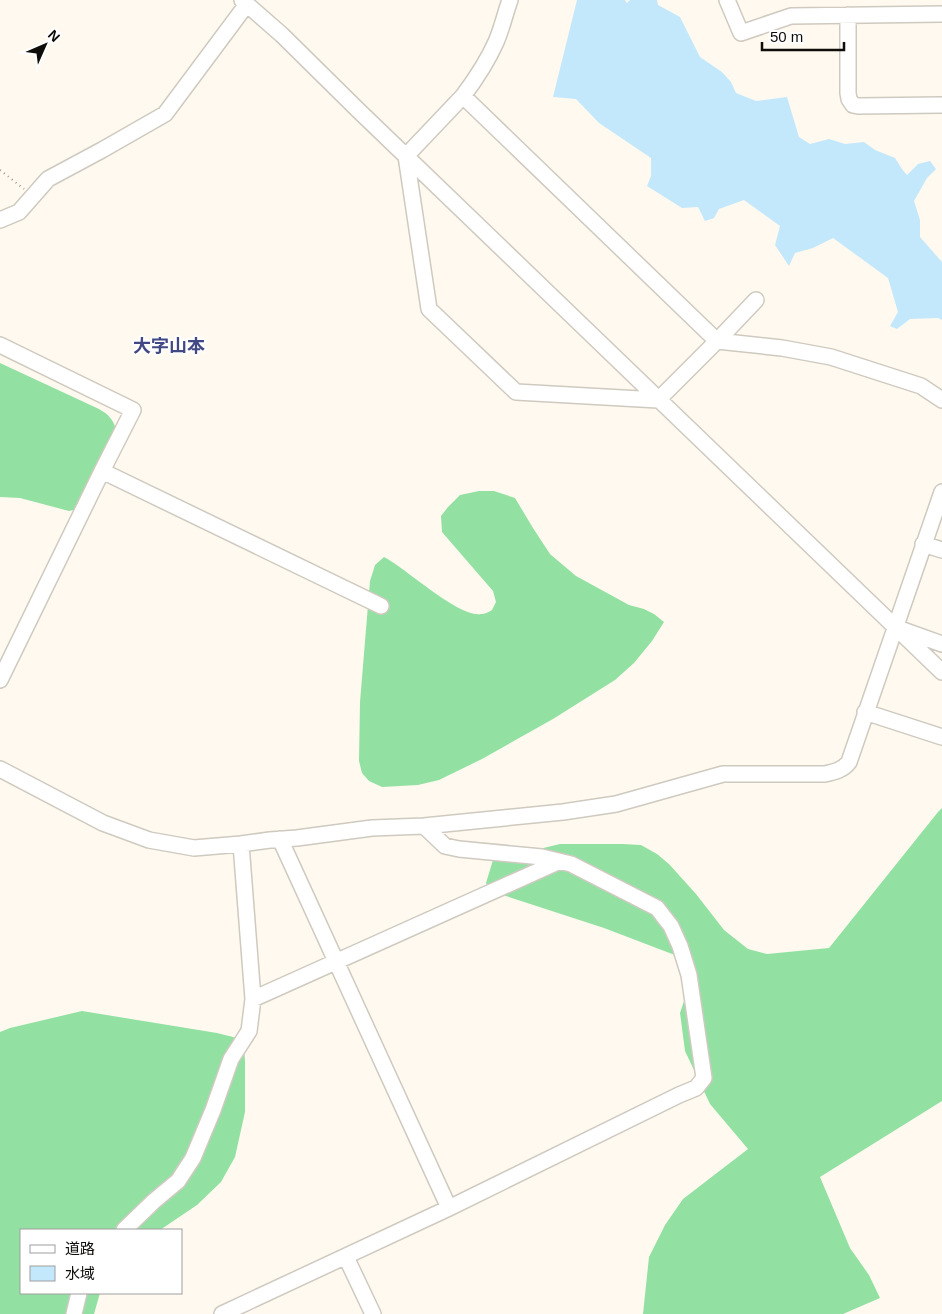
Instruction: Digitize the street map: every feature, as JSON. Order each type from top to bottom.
[{"type":"street","points":[[406,156],[471,86],[495,43],[510,0]]},
{"type":"street","points":[[727,0],[740,33],[791,16],[942,14]]},
{"type":"street","points":[[0,220],[19,212],[48,179],[165,114],[245,2],[282,35],[658,400],[942,672]]},
{"type":"street","points":[[848,15],[848,99],[853,105],[942,105]]},
{"type":"street","points":[[463,96],[717,341],[782,348],[830,357],[921,386],[942,400]]},
{"type":"street","points":[[406,156],[429,309],[516,392],[658,400],[756,300]]},
{"type":"street","points":[[0,345],[134,410],[102,471],[0,680]]},
{"type":"street","points":[[102,471],[381,606]]},
{"type":"street","points":[[0,769],[103,823],[149,840],[194,848],[372,828],[424,826],[563,812],[616,804],[723,774],[825,774],[832,772],[845,767],[849,762],[942,492]]},
{"type":"street","points":[[924,544],[942,550]]},
{"type":"street","points":[[895,626],[942,644]]},
{"type":"street","points":[[865,712],[942,737]]},
{"type":"street","points":[[222,1314],[449,1208],[696,1088],[704,1078],[689,975],[680,946],[671,926],[657,908],[571,864],[542,857],[445,846],[424,826]]},
{"type":"street","points":[[280,839],[449,1208]]},
{"type":"street","points":[[125,1229],[178,1181],[194,1158],[231,1058],[248,1031],[253,999],[241,844]]},
{"type":"street","points":[[253,999],[558,862]]},
{"type":"street","points":[[346,1257],[373,1314]]},
{"type":"street","points":[[74,1314],[79,1294]]},
{"type":"path","points":[[0,170],[33,195]]},
{"type":"green space","points":[[0,363],[99,409],[108,415],[113,422],[116,429],[82,508],[69,511],[20,498],[0,497]]},
{"type":"green space","points":[[479,491],[494,491],[515,498],[550,554],[576,576],[629,605],[654,614],[664,622],[652,641],[634,663],[615,680],[553,719],[482,759],[439,780],[418,785],[382,787],[369,781],[362,773],[359,761],[360,702],[370,581],[375,565],[384,557],[460,608],[471,613],[481,614],[492,610],[496,602],[493,591],[442,532],[441,516],[448,507],[460,495]]},
{"type":"green space","points":[[942,808],[942,1101],[820,1177],[850,1248],[869,1275],[880,1298],[843,1314],[643,1314],[649,1257],[665,1225],[683,1199],[748,1149],[710,1104],[685,1051],[680,1013],[688,989],[680,957],[604,928],[506,896],[489,888],[486,883],[493,860],[560,844],[641,845],[657,854],[669,864],[696,894],[724,930],[748,949],[767,954],[829,948]]},
{"type":"green space","points":[[82,1011],[217,1033],[237,1038],[244,1046],[245,1112],[235,1157],[221,1182],[197,1205],[161,1229],[20,1229],[20,1294],[100,1294],[94,1314],[0,1314],[0,1032]]},
{"type":"water","points":[[577,0],[625,0],[627,3],[630,0],[657,0],[658,5],[680,17],[700,57],[722,72],[731,82],[736,93],[756,101],[787,97],[799,137],[810,144],[829,139],[845,144],[864,142],[875,150],[895,158],[907,175],[918,164],[930,161],[936,169],[927,178],[914,201],[920,220],[920,237],[942,262],[942,320],[938,318],[910,319],[897,329],[890,326],[898,312],[888,278],[833,238],[813,248],[795,253],[789,266],[775,245],[780,226],[744,200],[719,209],[714,218],[705,221],[698,207],[682,208],[647,186],[651,176],[651,158],[599,123],[576,99],[553,97]]},
{"type":"district","name":"大字山本","points":[[169,346]]}]
